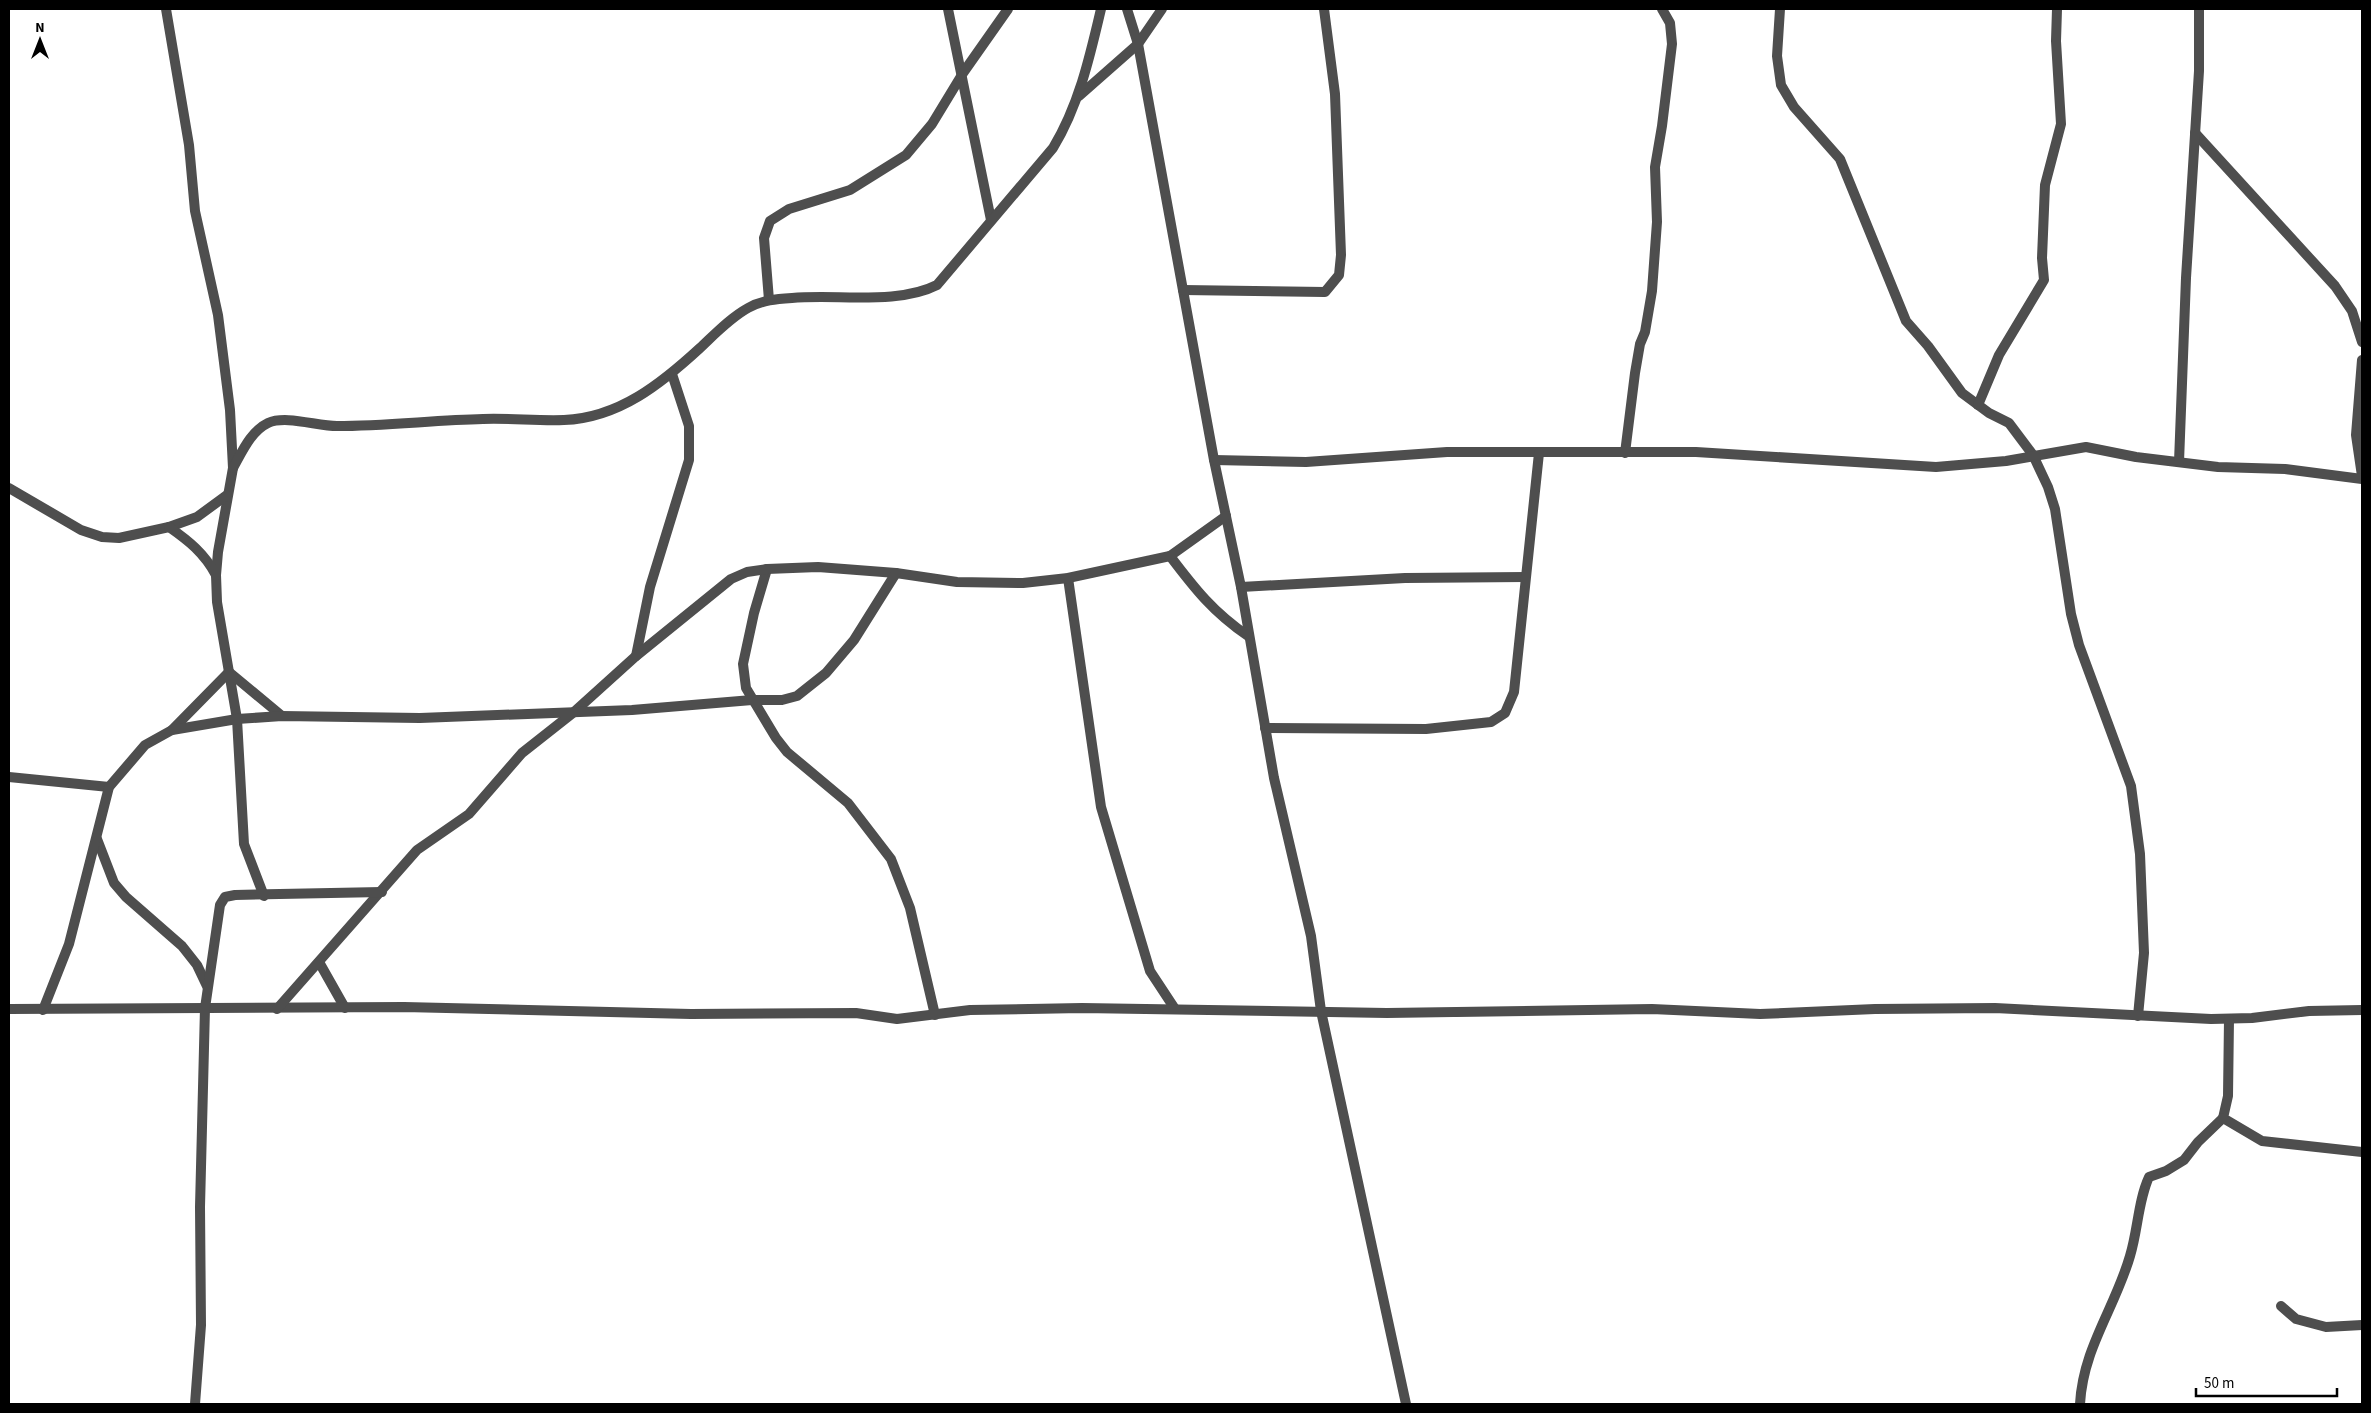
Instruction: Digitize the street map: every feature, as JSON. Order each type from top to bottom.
[{"type":"street","points":[[166,9],[189,145],[195,211],[218,315],[230,410],[233,468],[227,495],[216,575],[217,602],[237,720],[244,844],[264,896]]},
{"type":"street","points":[[948,9],[991,220]]},
{"type":"street","points":[[769,300],[764,238],[770,221],[789,209],[850,190],[906,155],[932,124],[962,73],[1008,9]]},
{"type":"street","points":[[233,468],[257,431],[268,423],[283,419],[320,426],[350,426],[483,419],[564,420],[594,417],[617,409],[672,374],[720,329],[748,308],[769,300],[813,296],[904,296],[924,291],[937,285],[1054,148],[1067,126],[1078,96],[1101,9]]},
{"type":"street","points":[[1126,9],[1138,44],[1214,460],[1241,587],[1265,728],[1286,835],[1311,936],[1321,1011],[1406,1404]]},
{"type":"street","points":[[1078,96],[1138,44],[1162,9]]},
{"type":"street","points":[[1183,290],[1325,292],[1340,275],[1341,255],[1335,94],[1324,9]]},
{"type":"street","points":[[1625,453],[1635,373],[1652,291],[1657,222],[1655,167],[1672,44],[1670,22],[1662,9]]},
{"type":"street","points":[[1780,9],[1777,56],[1781,85],[1794,106],[1840,159],[1906,322],[1928,346],[1962,393],[1989,413],[2010,423],[2033,455],[2048,487],[2055,509],[2071,614],[2079,645],[2131,786],[2140,854],[2144,953],[2138,1016]]},
{"type":"street","points":[[1978,405],[1999,355],[2044,280],[2042,258],[2045,185],[2061,124],[2056,41],[2057,9]]},
{"type":"street","points":[[2179,462],[2186,278],[2199,71],[2199,9]]},
{"type":"street","points":[[2195,133],[2335,286],[2352,310],[2362,342]]},
{"type":"street","points":[[1214,460],[1306,462],[1447,452],[1696,452],[1936,467],[2006,461],[2033,455],[2086,448],[2218,467],[2285,469],[2362,478],[2356,435],[2362,360]]},
{"type":"street","points":[[636,656],[650,587],[689,460],[689,426],[672,374]]},
{"type":"street","points":[[1265,728],[1426,728],[1490,722],[1506,713],[1514,692],[1539,453]]},
{"type":"street","points":[[9,488],[81,530],[102,537],[119,538],[170,527],[198,517],[227,495]]},
{"type":"street","points":[[277,1009],[417,850],[469,814],[517,758],[574,712],[636,656],[731,579],[747,572],[767,569],[818,566],[896,573],[957,582],[1023,584],[1068,578],[1170,556],[1226,516]]},
{"type":"street","points":[[170,527],[196,546],[207,559],[216,575]]},
{"type":"street","points":[[1170,556],[1204,601],[1226,621],[1248,636]]},
{"type":"street","points":[[767,569],[754,613],[743,664],[744,676],[752,700],[782,745],[848,803],[891,859],[910,908],[935,1015]]},
{"type":"street","points":[[172,730],[237,720],[282,716],[420,718],[632,710],[752,700],[782,700],[798,696],[826,673],[854,640],[896,573]]},
{"type":"street","points":[[1241,587],[1404,578],[1525,577]]},
{"type":"street","points":[[1068,578],[1102,807],[1150,971],[1175,1009]]},
{"type":"street","points":[[229,672],[282,716]]},
{"type":"street","points":[[43,1010],[69,944],[109,786],[146,745],[172,730],[229,672]]},
{"type":"street","points":[[9,778],[109,786]]},
{"type":"street","points":[[96,838],[114,883],[126,898],[182,946],[197,966],[208,986]]},
{"type":"street","points":[[195,1404],[201,1325],[200,1207],[205,1008],[220,905],[225,898],[236,895],[264,896],[382,892]]},
{"type":"street","points":[[319,962],[346,1008]]},
{"type":"street","points":[[9,1008],[43,1010],[277,1009],[404,1006],[691,1014],[856,1013],[897,1019],[970,1010],[1082,1008],[1397,1013],[1652,1009],[1760,1014],[1875,1009],[1996,1008],[2229,1019],[2309,1011],[2362,1010]]},
{"type":"street","points":[[2080,1404],[2081,1382],[2096,1336],[2118,1292],[2131,1254],[2144,1190],[2149,1177],[2166,1171],[2184,1160],[2198,1142],[2223,1118],[2228,1096],[2229,1019]]},
{"type":"street","points":[[2223,1118],[2262,1141],[2362,1152]]},
{"type":"street","points":[[2281,1306],[2296,1319],[2326,1327],[2362,1325]]}]
